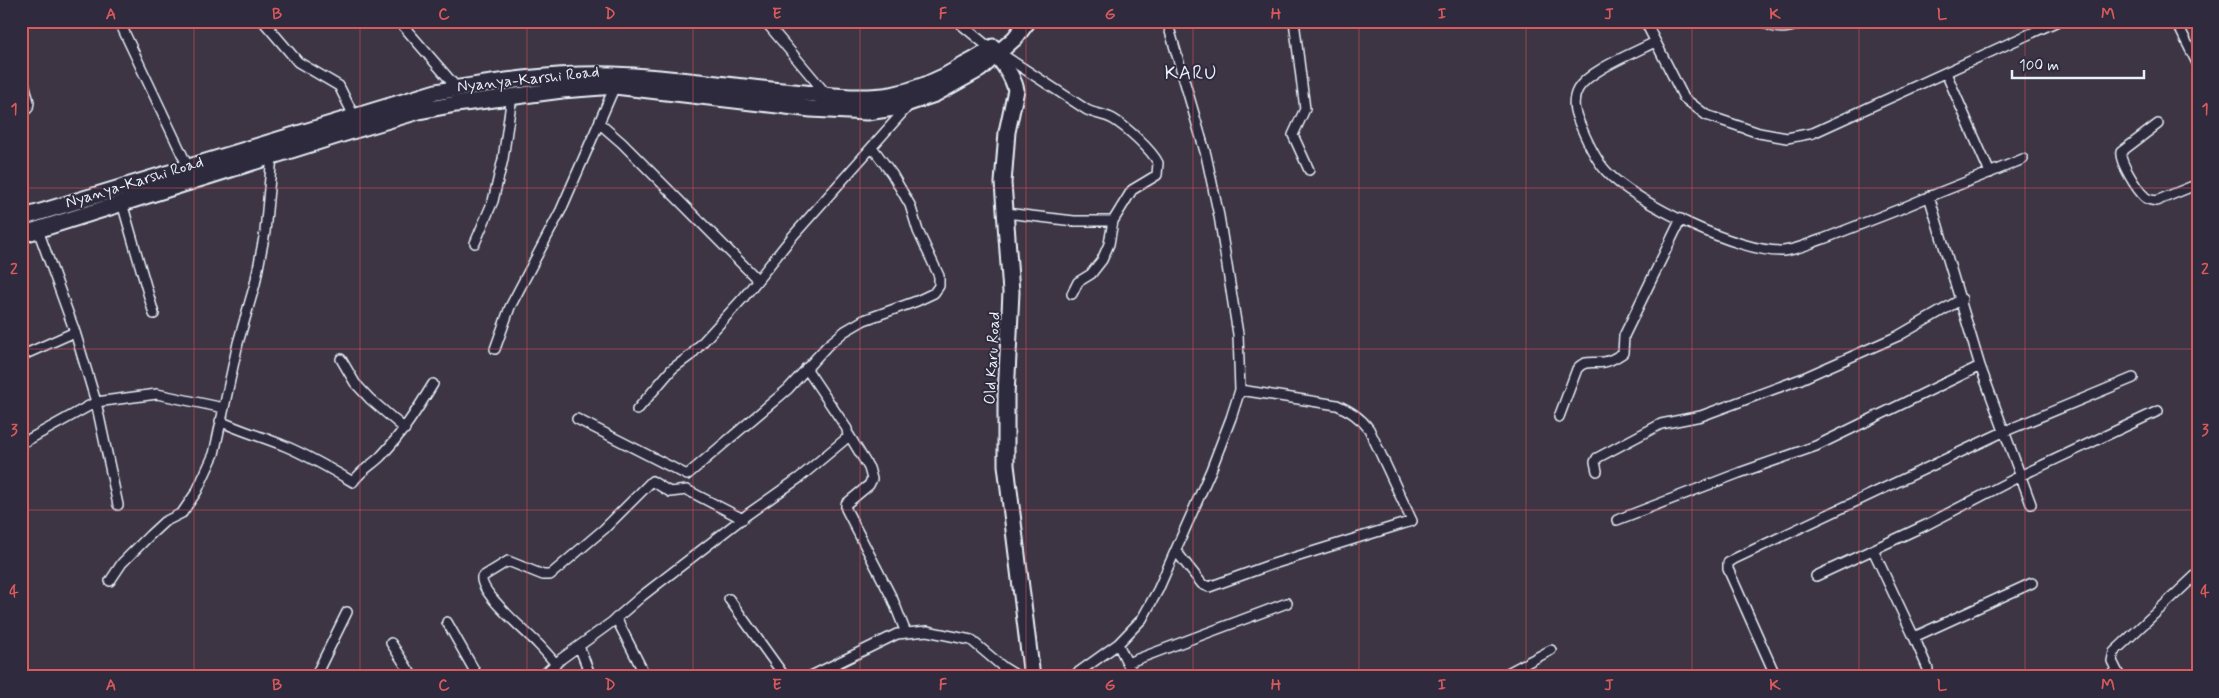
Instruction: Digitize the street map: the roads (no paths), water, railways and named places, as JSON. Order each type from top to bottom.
[{"type":"main road","name":"Nyanya-Karshi Road","points":[[21,235],[272,156],[436,92],[532,78],[611,75],[660,78],[827,96],[859,98],[892,94],[912,89],[996,53],[1016,21]]},
{"type":"main road","name":"Nyanya-Karshi Road","points":[[21,218],[188,167],[355,123],[512,96],[615,86],[842,112],[867,112],[894,108],[935,94],[980,69],[1015,38],[1028,21]]},
{"type":"main road","name":"Old Karu Road","points":[[996,53],[1016,90],[1007,132],[1004,184],[1011,292],[1006,396],[1006,465],[1032,677]]},
{"type":"street","points":[[119,21],[188,167]]},
{"type":"street","points":[[263,21],[298,62],[338,86],[355,123]]},
{"type":"street","points":[[399,21],[457,88]]},
{"type":"street","points":[[765,21],[827,96]]},
{"type":"street","points":[[957,21],[996,53],[1087,110],[1093,113],[1099,112],[1115,120],[1156,159],[1160,167],[1157,175],[1132,190],[1113,221],[1109,244],[1102,260],[1091,274],[1078,282],[1072,294]]},
{"type":"street","points":[[1072,677],[1118,644],[1142,619],[1176,552],[1231,418],[1240,390],[1238,334],[1219,216],[1206,154],[1167,21]]},
{"type":"street","points":[[1294,21],[1305,108],[1293,135],[1309,170]]},
{"type":"street","points":[[1645,21],[1684,98],[1706,114],[1759,133],[1787,138],[1813,133],[2058,21]]},
{"type":"street","points":[[1762,21],[1771,27],[1789,29],[1807,21]]},
{"type":"street","points":[[2033,21],[2037,31]]},
{"type":"street","points":[[2176,21],[2198,65]]},
{"type":"street","points":[[1654,42],[1586,79],[1578,89],[1573,102],[1575,113],[1588,143],[1605,170],[1626,189],[1681,220],[1742,244],[1783,251],[1796,248],[1860,225],[2023,159]]},
{"type":"street","points":[[21,71],[29,102],[28,108],[21,114]]},
{"type":"street","points":[[1946,73],[1990,173]]},
{"type":"street","points":[[495,349],[510,307],[560,210],[615,86]]},
{"type":"street","points":[[475,243],[493,201],[503,159],[512,96]]},
{"type":"street","points":[[637,410],[672,369],[691,355],[744,297],[756,279],[912,102]]},
{"type":"street","points":[[599,123],[622,142],[756,279]]},
{"type":"street","points":[[2158,124],[2121,152],[2122,162],[2140,192],[2149,200],[2156,201],[2198,184]]},
{"type":"street","points":[[577,419],[686,476],[788,389],[827,346],[856,324],[917,301],[934,292],[939,286],[939,276],[918,231],[910,205],[892,174],[872,147]]},
{"type":"street","points":[[110,581],[122,563],[150,535],[164,522],[182,513],[197,491],[214,454],[238,344],[255,284],[265,232],[272,156]]},
{"type":"street","points":[[1929,196],[1962,299],[1980,366],[2031,504]]},
{"type":"street","points":[[122,203],[154,314]]},
{"type":"street","points":[[1006,213],[1074,221],[1113,221]]},
{"type":"street","points":[[1559,417],[1577,369],[1582,364],[1590,361],[1604,362],[1616,358],[1623,353],[1624,336],[1681,220]]},
{"type":"street","points":[[38,230],[75,332],[96,402],[118,505]]},
{"type":"street","points":[[1598,471],[1595,462],[1597,458],[1644,432],[1662,424],[1701,416],[1801,380],[1898,336],[1962,299]]},
{"type":"street","points":[[21,356],[75,332]]},
{"type":"street","points":[[341,359],[355,383],[370,399],[406,428]]},
{"type":"street","points":[[1617,520],[1739,472],[1816,446],[1980,366]]},
{"type":"street","points":[[806,368],[812,373],[869,468],[872,479],[869,485],[846,504],[846,509],[893,600],[906,632]]},
{"type":"street","points":[[1776,677],[1728,570],[1728,564],[1734,558],[2003,432],[2132,378]]},
{"type":"street","points":[[220,421],[319,462],[353,482],[359,472],[367,469],[379,458],[406,428],[433,384]]},
{"type":"street","points":[[1176,552],[1202,584],[1209,587],[1270,565],[1412,521],[1368,429],[1350,410],[1337,405],[1240,390]]},
{"type":"street","points":[[26,441],[96,402],[157,394],[224,408]]},
{"type":"street","points":[[1816,576],[1926,525],[2020,476],[2158,412]]},
{"type":"street","points":[[541,677],[642,596],[798,478],[849,435]]},
{"type":"street","points":[[556,664],[525,631],[509,618],[483,586],[482,577],[508,561],[543,575],[550,575],[604,529],[652,482],[670,492],[687,490],[743,519]]},
{"type":"street","points":[[1873,550],[1928,669]]},
{"type":"street","points":[[2107,677],[2118,674],[2112,660],[2114,652],[2198,573]]},
{"type":"street","points":[[1914,636],[2032,583]]},
{"type":"street","points":[[729,599],[785,677]]},
{"type":"street","points":[[1127,663],[1286,603]]},
{"type":"street","points":[[315,677],[347,612]]},
{"type":"street","points":[[616,618],[646,677]]},
{"type":"street","points":[[447,622],[478,677]]},
{"type":"street","points":[[809,677],[897,634],[927,631],[971,640],[1003,667],[1019,677]]},
{"type":"street","points":[[392,643],[413,677]]},
{"type":"street","points":[[1118,644],[1134,677]]},
{"type":"street","points":[[579,646],[591,677]]},
{"type":"street","points":[[1500,677],[1551,650]]},
{"type":"district","name":"KARU","points":[[1191,72]]}]
